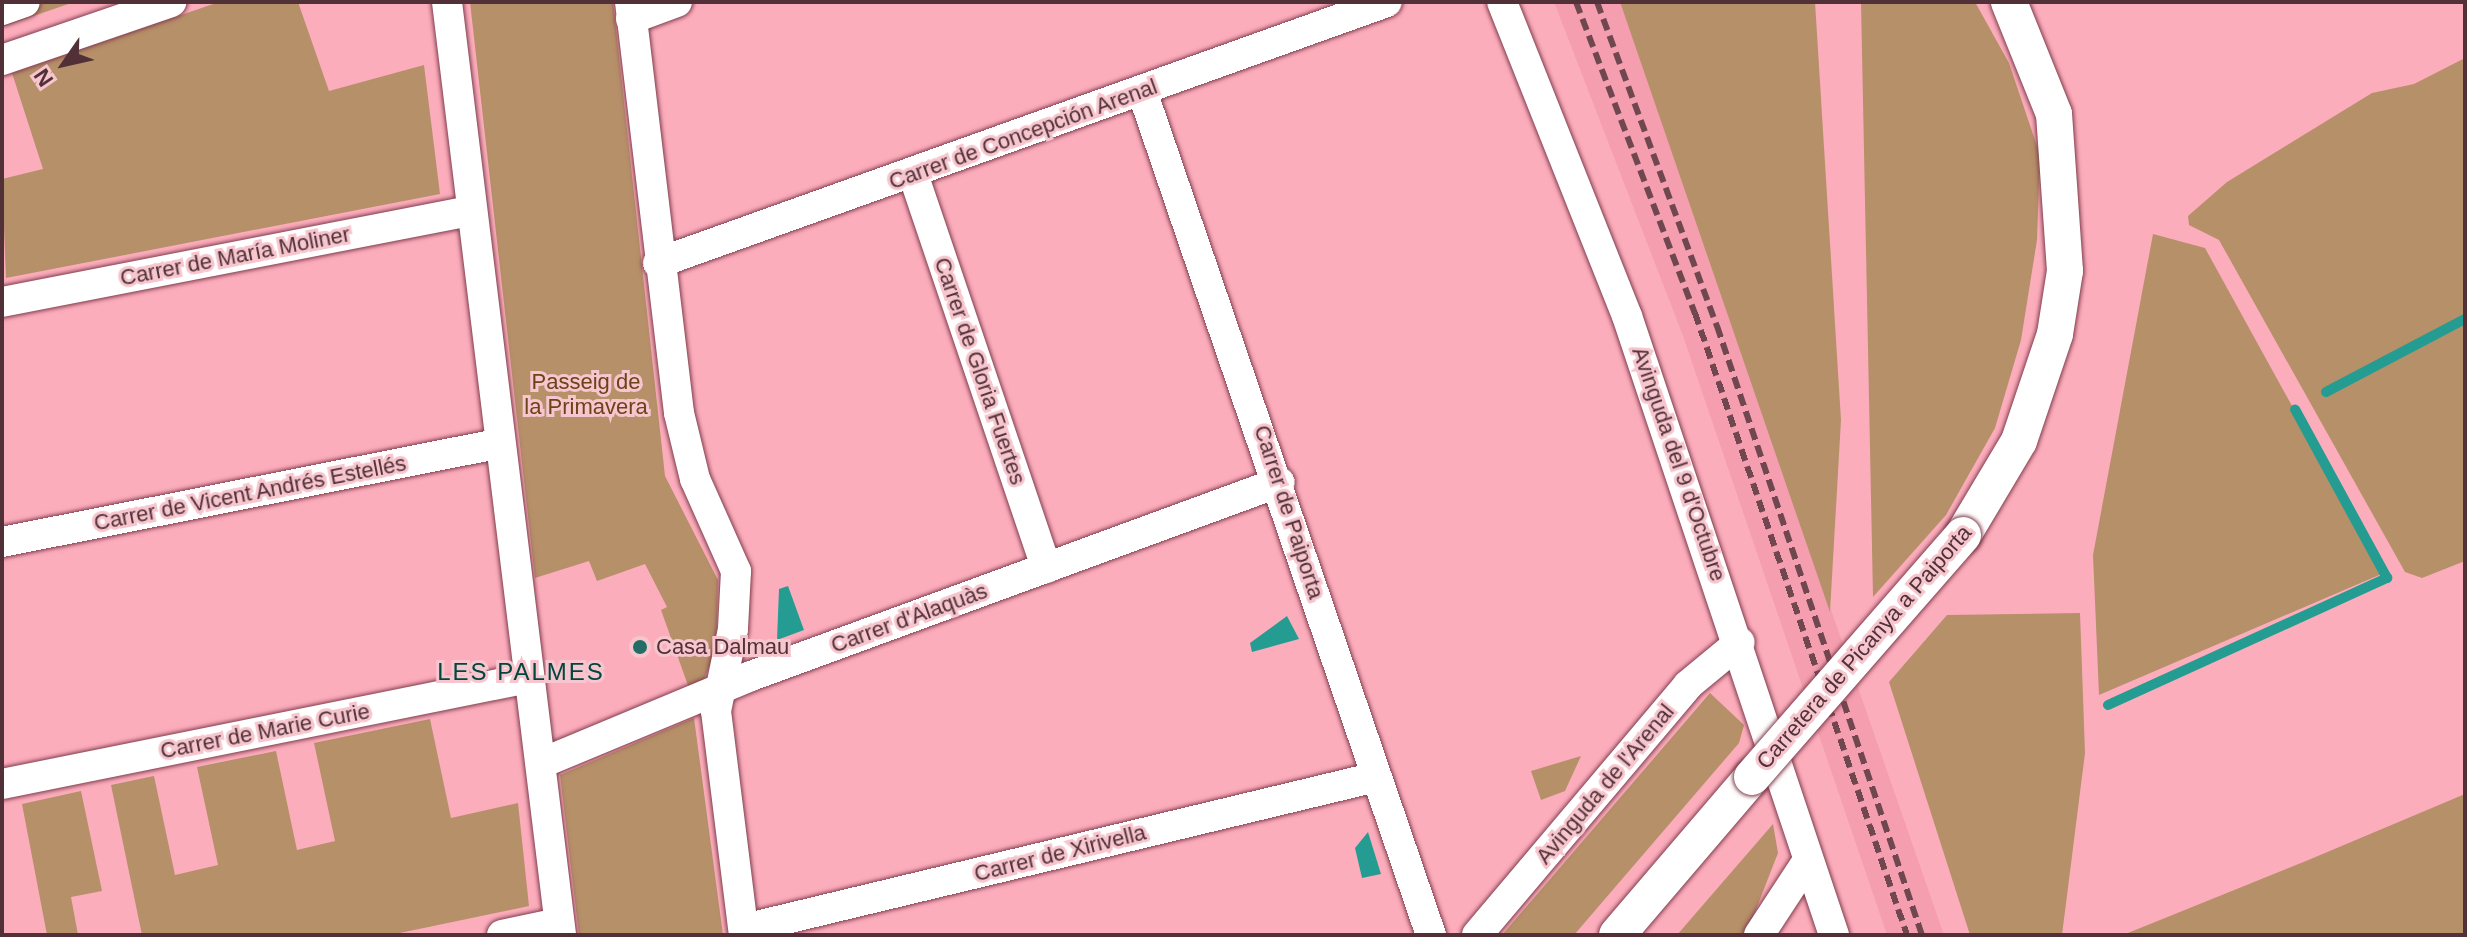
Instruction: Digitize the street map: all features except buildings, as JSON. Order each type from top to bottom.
[{"type":"street","points":[[2,10],[25,2]]},
{"type":"street","points":[[2,60],[171,2]]},
{"type":"street","points":[[447,2],[497,444],[542,763],[560,929],[502,935]]},
{"type":"street","points":[[677,2],[630,10],[658,263],[692,466],[736,571],[723,689],[716,711],[744,932]]},
{"type":"street","name":"Carrer de Concepción Arenal","points":[[658,263],[1387,2]]},
{"type":"street","name":"Avinguda del 9 d'Octubre","points":[[1502,2],[1620,297],[1740,642],[1832,930]]},
{"type":"street","name":"Carretera de Picanya a Paiporta","points":[[1617,935],[1963,535],[2019,441],[2055,334],[2065,271],[2061,164],[2042,70],[2009,2]]},
{"type":"street","name":"Carrer de Paiporta","points":[[1142,91],[1280,482],[1431,935]]},
{"type":"street","name":"Carrer de Gloria Fuertes","points":[[913,174],[1046,568]]},
{"type":"street","name":"Carrer de María Moliner","points":[[2,302],[469,211]]},
{"type":"street","name":"Carrer de Vicent Andrés Estellés","points":[[2,542],[497,444]]},
{"type":"street","name":"Carrer d'Alaquàs","points":[[542,763],[723,689],[1280,482]]},
{"type":"street","name":"Avinguda de l'Arenal","points":[[1477,935],[1688,685],[1740,642]]},
{"type":"street","name":"Carrer de Marie Curie","points":[[2,784],[528,678]]},
{"type":"street","name":"Carrer de Xirivella","points":[[744,932],[1376,777]]},
{"type":"street","points":[[1763,927],[1808,860]]},
{"type":"street","points":[[1763,927],[1788,912],[1832,930]]},
{"type":"shaded area","points":[[1554,2],[1620,2],[1944,935],[1887,935],[1683,336]]},
{"type":"green space","points":[[44,2],[74,2],[2,27],[2,17]]},
{"type":"green space","points":[[219,2],[298,2],[329,91],[424,65],[440,194],[6,278],[2,179],[43,169],[12,73]]},
{"type":"green space","name":"Passeig de la Primavera","points":[[470,2],[613,2],[665,476],[718,580],[716,651],[701,686],[690,691],[661,610],[667,607],[645,564],[597,581],[589,561],[535,578]]},
{"type":"green space","points":[[1620,2],[1815,2],[1841,420],[1830,612]]},
{"type":"green space","points":[[1861,2],[1975,2],[2009,63],[2040,155],[2037,240],[2021,340],[1995,428],[1946,515],[1873,597]]},
{"type":"green space","points":[[2465,58],[2465,561],[2422,578],[2405,572],[2219,240],[2189,225],[2188,216],[2227,182],[2372,93],[2414,84]]},
{"type":"green space","points":[[2153,234],[2205,248],[2384,573],[2099,695],[2093,555]]},
{"type":"green space","points":[[2080,613],[2085,753],[2062,935],[1970,935],[1889,682],[1947,615]]},
{"type":"green space","points":[[1710,693],[1744,725],[1739,743],[1574,935],[1502,935]]},
{"type":"green space","points":[[694,718],[723,935],[579,935],[560,775]]},
{"type":"green space","points":[[430,719],[451,818],[518,803],[529,906],[390,935],[142,935],[111,785],[154,776],[175,875],[218,865],[197,767],[276,751],[297,850],[335,841],[314,743]]},
{"type":"green space","points":[[1581,756],[1565,791],[1541,800],[1531,771]]},
{"type":"green space","points":[[81,791],[102,891],[71,897],[78,935],[47,935],[22,804]]},
{"type":"green space","points":[[2465,794],[2465,935],[2123,935],[2306,861]]},
{"type":"green space","points":[[1773,824],[1778,853],[1746,935],[1677,935]]},
{"type":"water","points":[[788,586],[804,630],[777,640],[779,589]]},
{"type":"water","points":[[1287,616],[1299,639],[1252,652],[1250,643]]},
{"type":"water","points":[[1368,832],[1381,874],[1362,878],[1355,848]]},
{"type":"waterway","points":[[2326,392],[2465,319]]},
{"type":"waterway","points":[[2108,705],[2387,578],[2295,409]]},
{"type":"railway","points":[[1576,2],[1695,313],[1907,935]]},
{"type":"railway","points":[[1597,2],[1717,326],[1922,935]]},
{"type":"place","name":"Casa Dalmau","points":[[640,647]]},
{"type":"district","name":"LES PALMES","points":[[521,672]]}]
